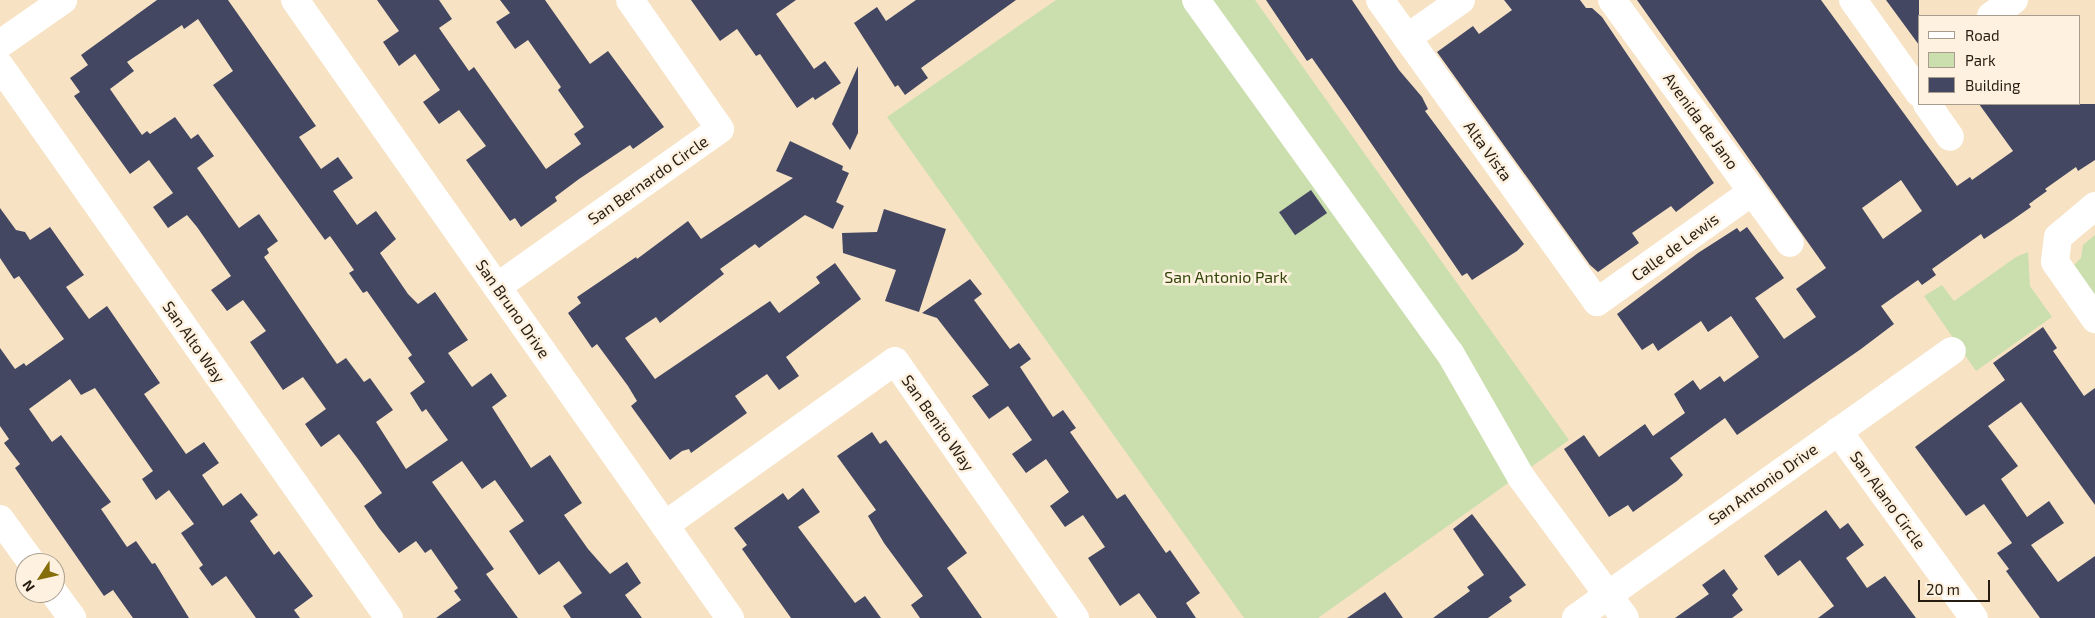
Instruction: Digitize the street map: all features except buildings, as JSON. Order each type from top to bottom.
[{"type":"street","points":[[0,44],[63,0]]},
{"type":"street","name":"San Bruno Drive","points":[[295,0],[730,618]]},
{"type":"street","name":"San Bernardo Circle","points":[[497,287],[720,129],[630,0]]},
{"type":"street","points":[[1196,0],[1450,353],[1521,477],[1625,618]]},
{"type":"street","name":"Alta Vista","points":[[1380,0],[1597,302]]},
{"type":"street","points":[[1407,38],[1461,0]]},
{"type":"street","name":"Avenida de Jano","points":[[1612,0],[1790,242]]},
{"type":"street","points":[[1853,0],[1915,79]]},
{"type":"street","points":[[1992,15],[2014,0]]},
{"type":"street","name":"San Alto Way","points":[[0,66],[389,618]]},
{"type":"street","points":[[1928,105],[1950,137]]},
{"type":"street","name":"Calle de Lewis","points":[[1597,302],[1753,191]]},
{"type":"street","points":[[2095,206],[2058,237],[2055,262],[2095,319]]},
{"type":"street","name":"San Antonio Drive","points":[[1576,618],[1607,594],[1952,351]]},
{"type":"street","name":"San Benito Way","points":[[665,525],[895,361],[1075,618]]},
{"type":"street","name":"San Alano Circle","points":[[1838,431],[1974,618]]},
{"type":"street","points":[[0,519],[25,553]]},
{"type":"street","points":[[61,603],[72,618]]},
{"type":"green space","name":"San Antonio Park","points":[[1056,0],[1255,0],[1569,440],[1318,618],[1244,618],[887,117]]},
{"type":"green space","points":[[2095,235],[2095,297],[2074,265],[2081,258],[2083,245]]},
{"type":"green space","points":[[2028,252],[2030,286],[2052,317],[1976,371],[1924,296],[1942,285],[1954,301],[2016,257]]}]
